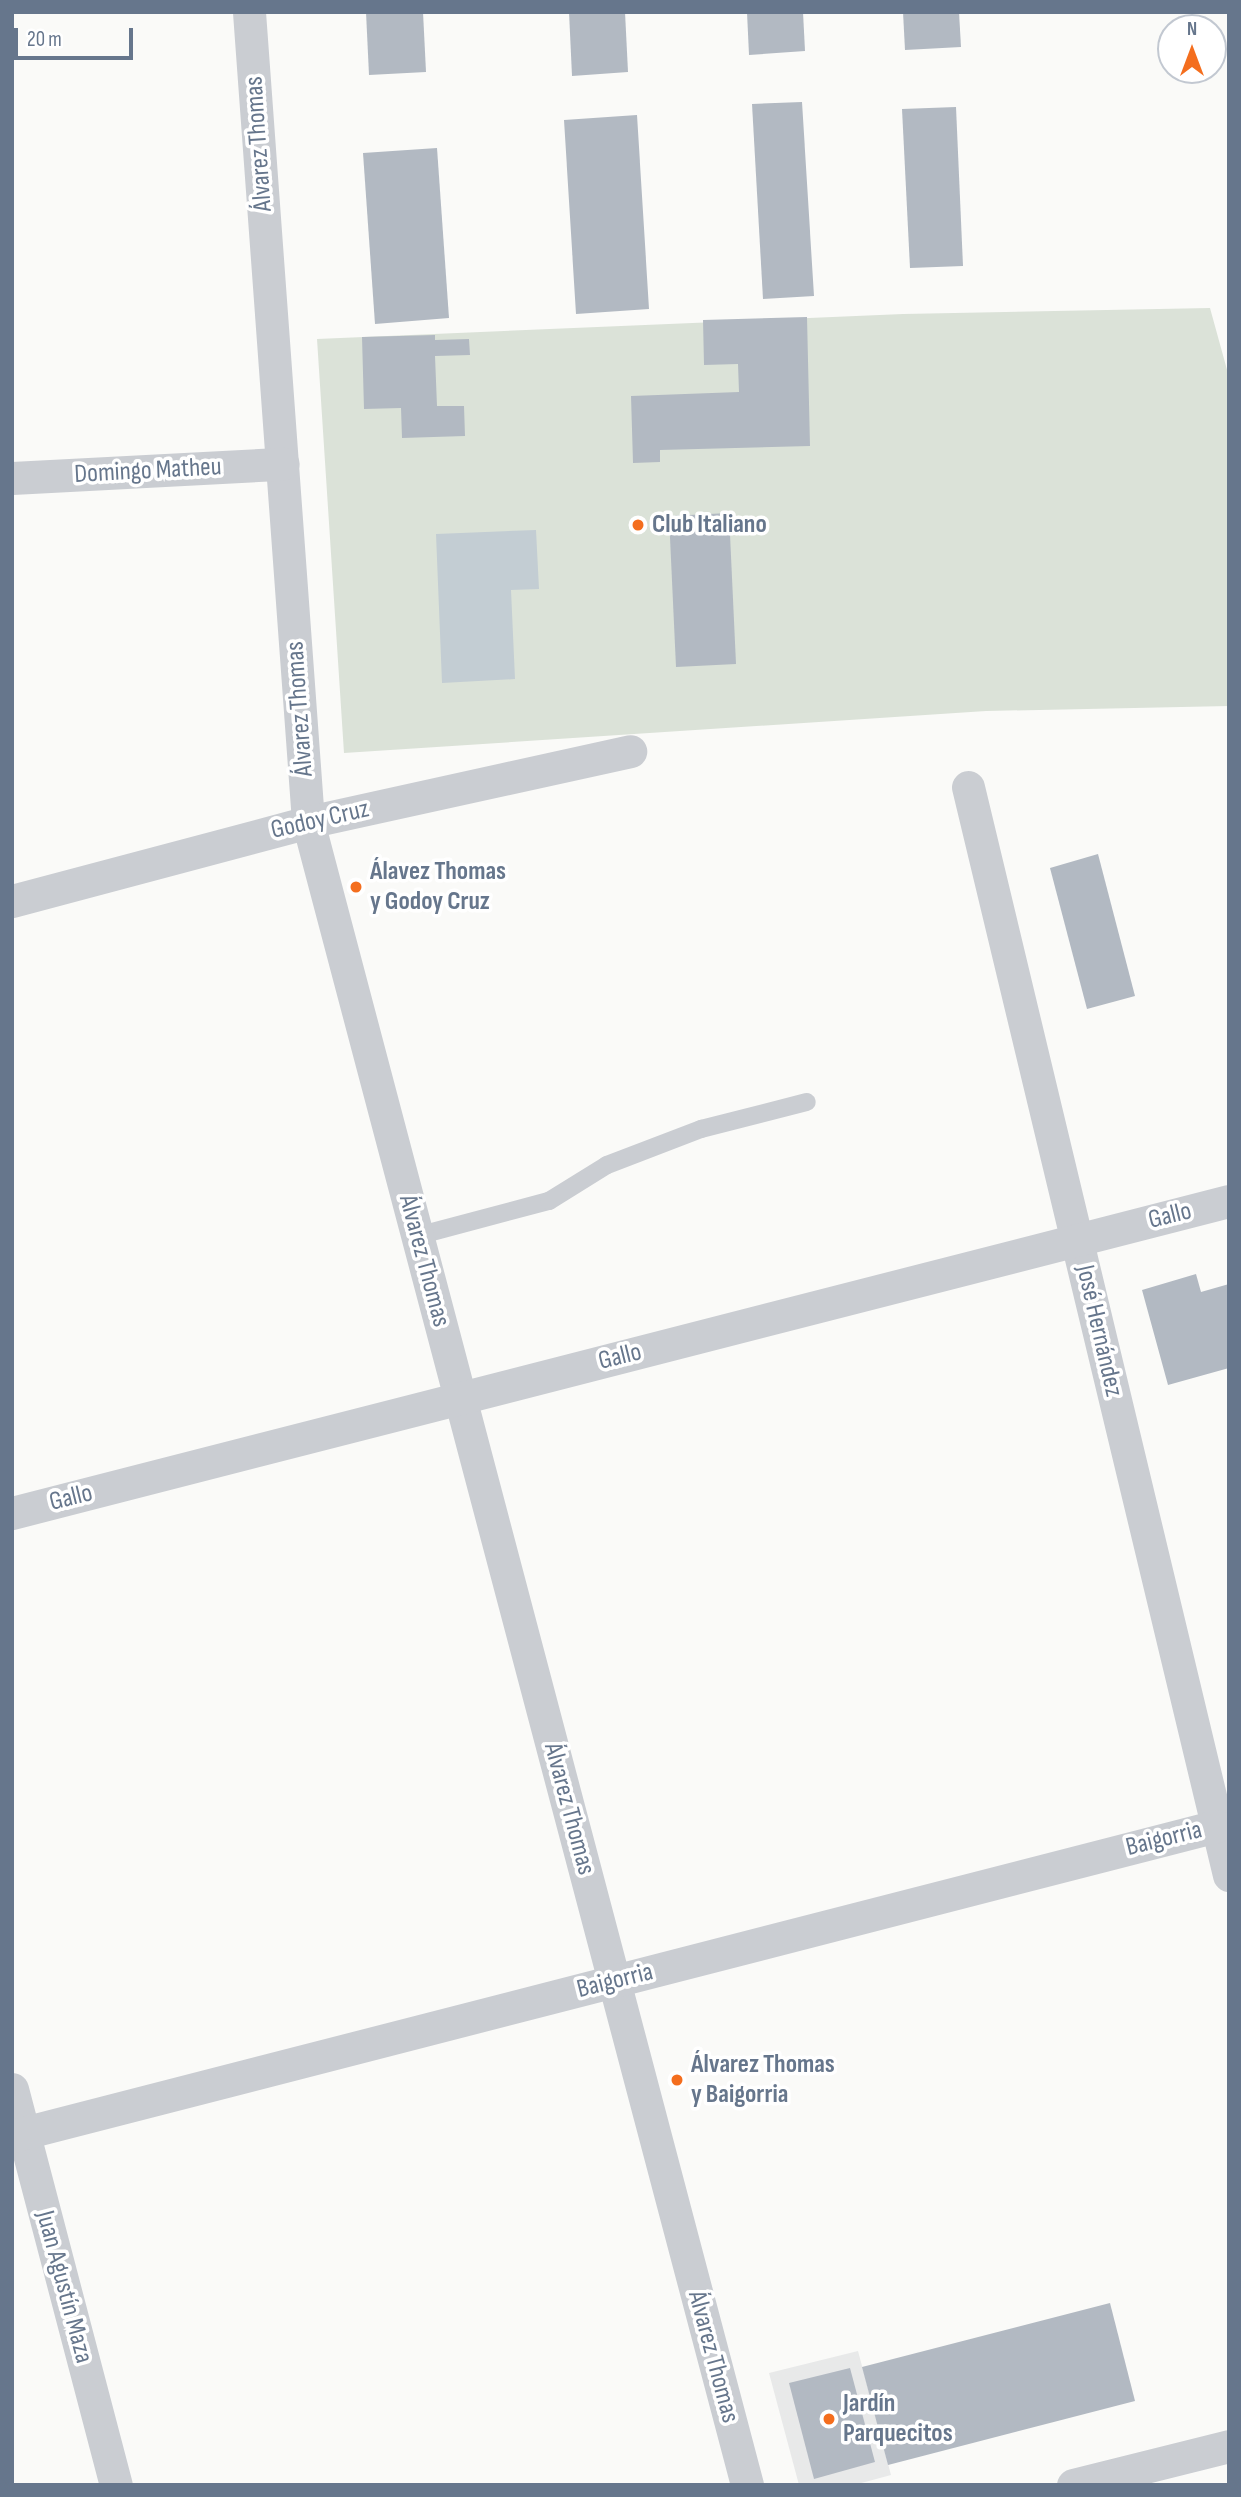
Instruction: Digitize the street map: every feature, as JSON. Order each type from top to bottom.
[{"type":"street","name":"Álvarez Thomas","points":[[249,12],[308,822],[747,2485]]},
{"type":"street","name":"Domingo Matheu","points":[[12,478],[283,464]]},
{"type":"street","name":"Godoy Cruz","points":[[12,901],[308,822],[630,751]]},
{"type":"street","name":"José Hernández","points":[[968,787],[1229,1875]]},
{"type":"street","name":"Gallo","points":[[12,1513],[1229,1200]]},
{"type":"street","name":"Baigorria","points":[[18,2134],[1217,1826]]},
{"type":"street","name":"Juan Agustín Maza","points":[[12,2089],[18,2134],[116,2485]]},
{"type":"street","points":[[1073,2485],[1229,2445]]},
{"type":"lane","points":[[417,1236],[549,1201],[607,1165],[666,1142],[701,1129],[807,1102]]},
{"type":"shaded area","name":"Club Italiano","points":[[1210,308],[1229,377],[1229,706],[986,711],[344,753],[317,339],[903,314]]},
{"type":"shaded area","points":[[536,530],[539,589],[511,590],[515,679],[442,683],[436,534]]},
{"type":"shaded area","name":"Jardín Parquecitos","points":[[858,2351],[891,2475],[854,2485],[799,2485],[769,2373]]},
{"type":"building","points":[[366,12],[423,12],[426,72],[369,75]]},
{"type":"building","points":[[569,12],[625,12],[628,72],[572,76]]},
{"type":"building","points":[[747,12],[803,12],[805,51],[749,55]]},
{"type":"building","points":[[903,12],[959,12],[961,47],[905,50]]},
{"type":"building","points":[[802,102],[814,296],[763,299],[752,104]]},
{"type":"building","points":[[956,107],[963,266],[910,268],[902,109]]},
{"type":"building","points":[[637,115],[649,309],[576,314],[564,120]]},
{"type":"building","points":[[437,148],[449,318],[375,324],[363,153]]},
{"type":"building","points":[[807,317],[810,446],[660,450],[660,462],[633,463],[631,396],[739,392],[738,364],[704,365],[703,320]]},
{"type":"building","points":[[435,335],[435,340],[469,339],[470,355],[435,356],[437,406],[464,406],[465,436],[402,438],[401,408],[364,409],[362,337]]},
{"type":"building","points":[[729,513],[736,664],[676,667],[669,516]]},
{"type":"building","points":[[1098,854],[1135,996],[1087,1009],[1050,868]]},
{"type":"building","points":[[1196,1274],[1201,1292],[1229,1284],[1229,1368],[1168,1385],[1142,1290]]},
{"type":"building","points":[[1110,2303],[1135,2401],[888,2465],[862,2367]]},
{"type":"building","points":[[850,2368],[875,2462],[814,2479],[789,2383]]},
{"type":"place","name":"Club Italiano","points":[[638,525]]},
{"type":"place","name":"Álavez Thomas y Godoy Cruz","points":[[356,887]]},
{"type":"place","name":"Álvarez Thomas y Baigorria","points":[[677,2080]]},
{"type":"place","name":"Jardín Parquecitos","points":[[829,2419]]}]
